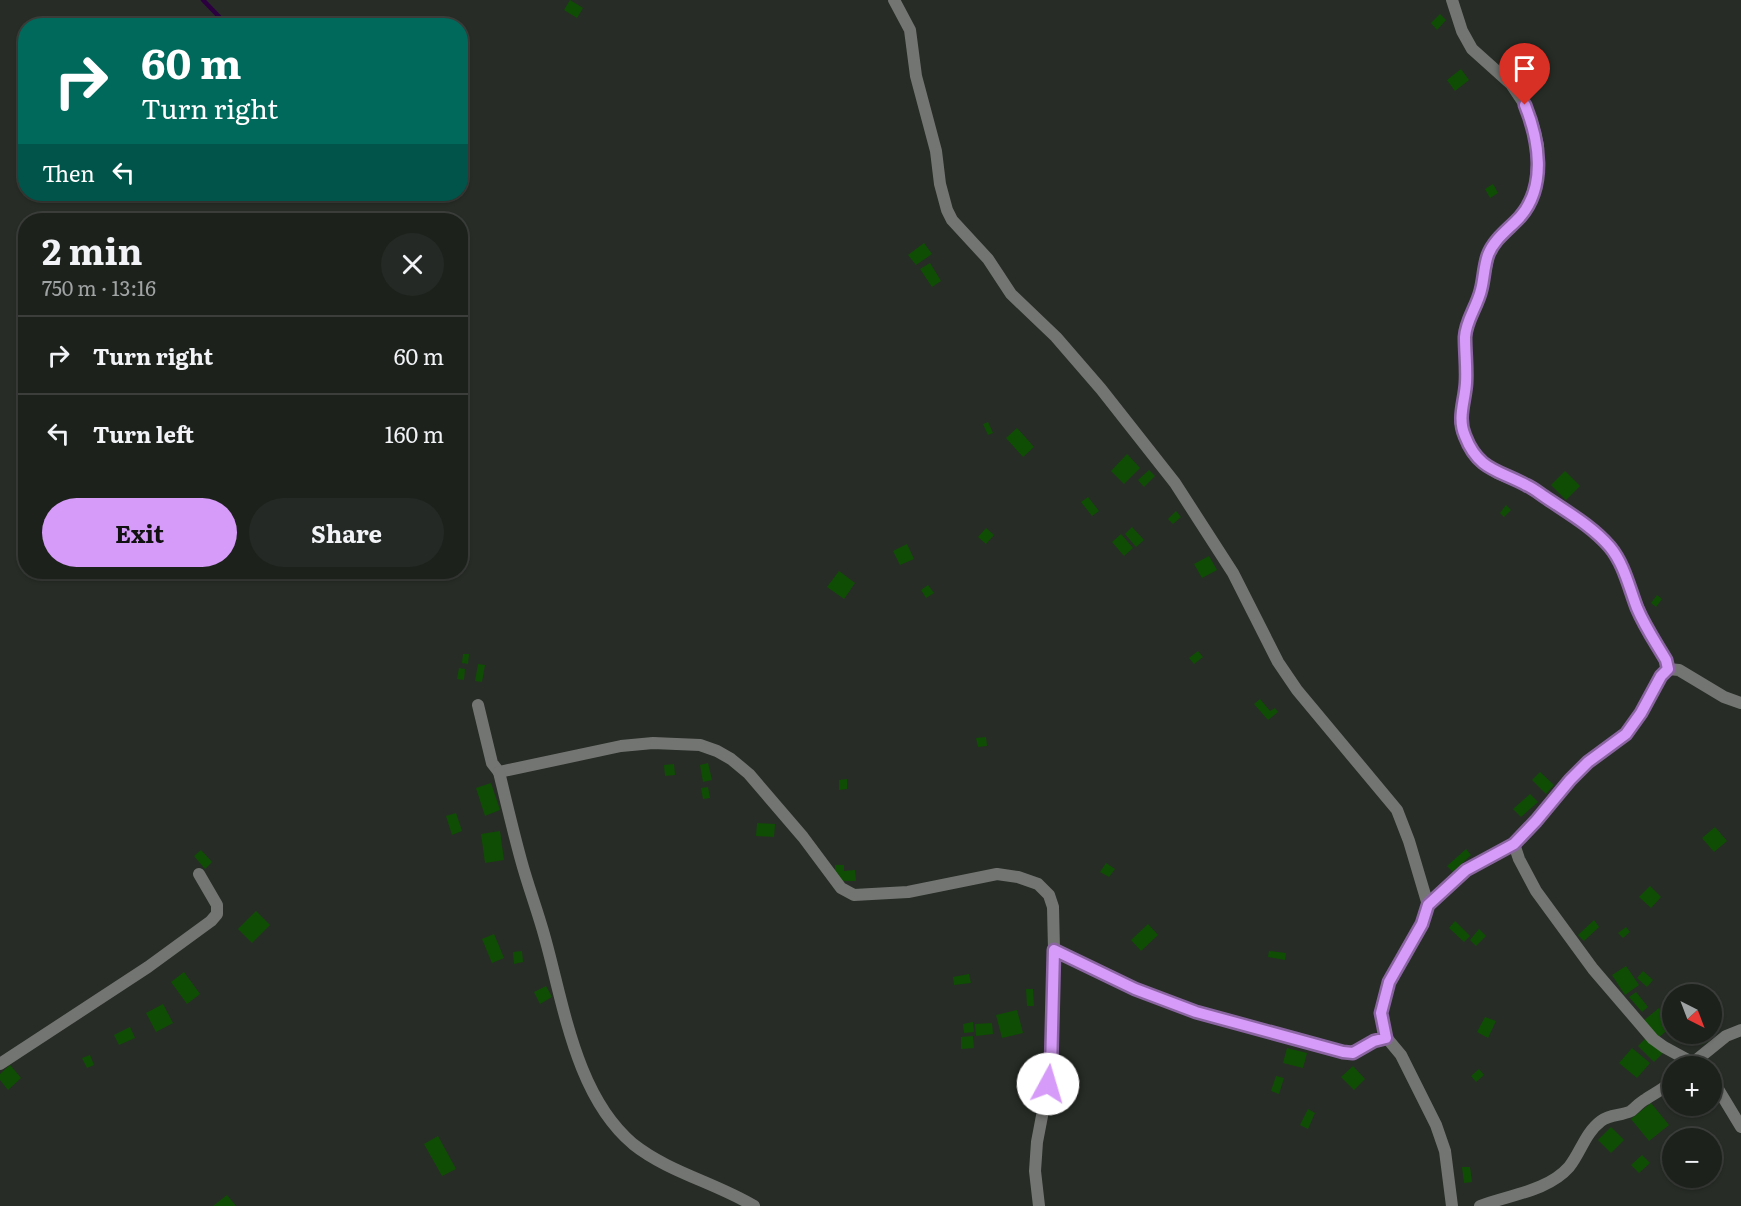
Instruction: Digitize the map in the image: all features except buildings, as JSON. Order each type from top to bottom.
[{"type":"street","points":[[894,0],[910,30],[916,76],[936,151],[940,184],[952,220],[987,259],[1011,294],[1056,337],[1094,380],[1175,483],[1233,573],[1278,662],[1297,690],[1397,810],[1428,905]]},
{"type":"street","points":[[1452,0],[1462,31],[1472,50],[1511,84],[1525,105],[1538,145],[1536,182],[1531,199],[1522,214],[1497,240],[1489,253],[1481,292],[1468,323],[1465,336],[1466,388],[1460,421],[1464,435],[1471,450],[1482,463],[1497,473],[1526,485],[1588,526],[1611,549],[1619,561],[1642,619],[1666,660],[1668,669]]},
{"type":"street","points":[[1668,669],[1679,670],[1724,697],[1741,703]]},
{"type":"street","points":[[1452,1206],[1445,1151],[1436,1125],[1401,1055],[1386,1038],[1381,1013],[1389,982],[1422,924],[1428,905],[1466,870],[1514,844],[1588,762],[1626,734],[1641,713],[1661,676],[1668,669]]},
{"type":"street","points":[[478,705],[492,763],[499,772],[521,860],[578,1060],[591,1088],[620,1132],[634,1145],[754,1206]]},
{"type":"street","points":[[499,772],[621,746],[653,743],[700,745],[731,759],[748,774],[803,837],[841,888],[854,895],[908,892],[997,874],[1038,884],[1049,895],[1053,907],[1054,950],[1051,1069],[1037,1142],[1035,1171],[1039,1206]]},
{"type":"street","points":[[1514,844],[1519,859],[1536,891],[1593,969],[1653,1039],[1678,1056]]},
{"type":"street","points":[[0,1064],[148,967],[211,921],[217,914],[217,905],[199,874]]},
{"type":"street","points":[[1054,950],[1135,989],[1196,1012],[1343,1052],[1353,1053],[1374,1041],[1386,1038]]},
{"type":"street","points":[[1704,1056],[1726,1036],[1741,1030]]},
{"type":"street","points":[[1480,1206],[1518,1194],[1558,1177],[1568,1167],[1581,1145],[1600,1122],[1608,1117],[1631,1111],[1662,1088]]},
{"type":"street","points":[[1722,1096],[1741,1128]]},
{"type":"waterway","points":[[203,0],[220,18]]},
{"type":"route","points":[[1048,1084],[1051,1069],[1054,950],[1135,989],[1196,1012],[1343,1052],[1353,1053],[1374,1041],[1386,1038],[1381,1013],[1389,982],[1422,924],[1428,905],[1466,870],[1514,844],[1588,762],[1626,734],[1641,713],[1661,676],[1668,669],[1666,660],[1647,629],[1619,561],[1611,549],[1588,526],[1526,485],[1497,473],[1482,463],[1471,450],[1460,421],[1466,388],[1465,336],[1481,292],[1484,268],[1497,240],[1522,214],[1531,199],[1536,182],[1538,145],[1525,105]]}]
